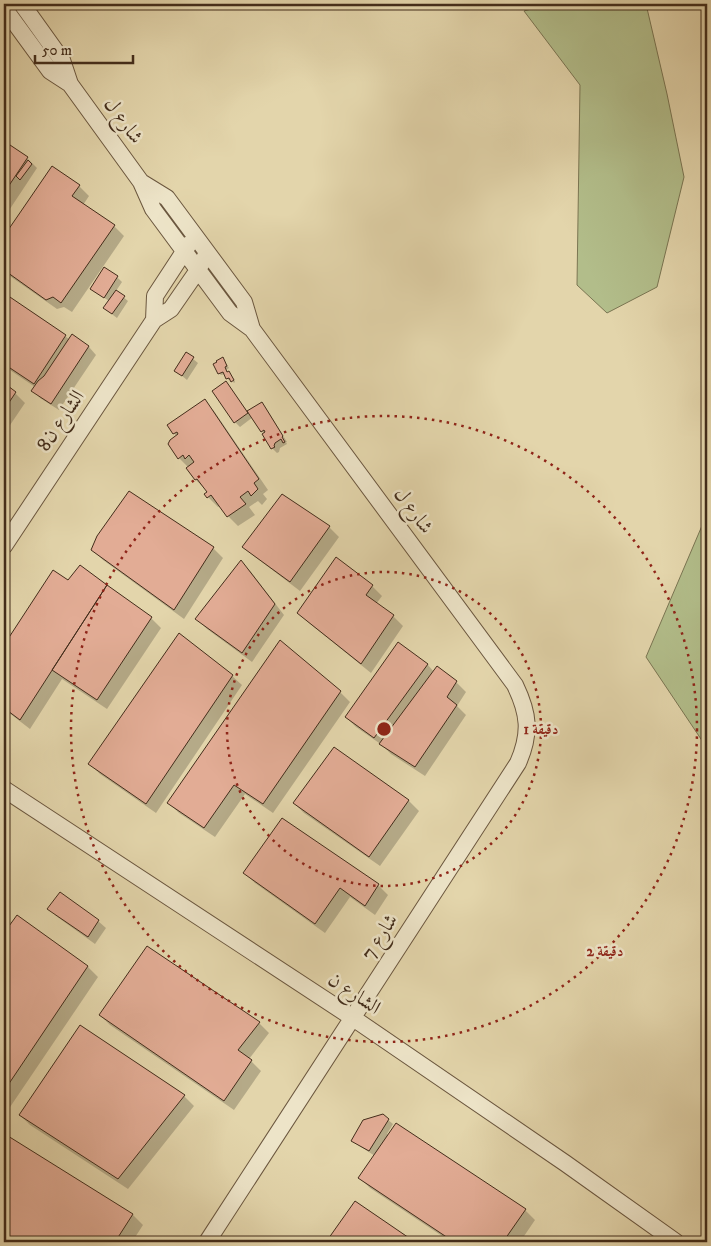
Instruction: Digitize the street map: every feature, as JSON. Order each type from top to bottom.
[{"type":"street","name":"شارع ل","points":[[22,4],[62,60],[70,84],[141,182],[153,209],[230,313],[252,329],[515,685],[521,698],[527,724]]},
{"type":"street","name":"شارع ل","points":[[9,13],[50,71],[70,84]]},
{"type":"street","name":"شارع ل","points":[[141,182],[167,198],[244,302],[252,329]]},
{"type":"street","points":[[154,320],[155,296],[195,236]]},
{"type":"street","name":"الشارع ن8","points":[[4,546],[154,320],[170,309],[198,270],[207,253]]},
{"type":"street","name":"شارع 7","points":[[207,1242],[518,763],[527,736],[527,724]]},
{"type":"street","name":"الشارع ن","points":[[4,789],[353,1018],[565,1163],[676,1242]]},
{"type":"green space","points":[[549,4],[646,4],[684,177],[657,287],[607,313],[577,285],[580,85],[524,11]]},
{"type":"green space","points":[[707,514],[707,748],[646,657]]},
{"type":"building","points":[[4,141],[28,157],[4,193]]},
{"type":"building","points":[[28,160],[32,164],[20,180],[16,176]]},
{"type":"building","points":[[52,166],[80,185],[72,196],[115,225],[61,303],[53,297],[46,300],[4,270],[4,236]]},
{"type":"building","points":[[104,267],[118,276],[104,298],[90,289]]},
{"type":"building","points":[[116,290],[125,296],[112,314],[103,308]]},
{"type":"building","points":[[4,293],[66,335],[34,384],[4,364]]},
{"type":"building","points":[[72,334],[89,346],[51,404],[31,391],[44,376]]},
{"type":"building","points":[[186,352],[194,357],[182,376],[174,371]]},
{"type":"building","points":[[223,357],[227,366],[225,367],[227,372],[229,371],[234,380],[231,382],[229,378],[226,379],[223,372],[218,374],[213,364]]},
{"type":"building","points":[[226,381],[248,413],[234,423],[212,391]]},
{"type":"building","points":[[4,383],[16,392],[4,410]]},
{"type":"building","points":[[205,399],[259,479],[254,483],[258,489],[251,496],[248,491],[240,497],[246,504],[227,517],[211,495],[207,498],[204,494],[207,492],[186,468],[194,462],[189,455],[185,459],[183,455],[178,459],[168,444],[178,434],[177,432],[173,434],[167,425]]},
{"type":"building","points":[[262,402],[285,442],[283,443],[281,439],[271,449],[262,434],[265,432],[264,430],[261,432],[247,411]]},
{"type":"building","points":[[129,491],[214,547],[174,610],[91,550],[97,536]]},
{"type":"building","points":[[282,494],[330,526],[290,582],[242,547]]},
{"type":"building","points":[[336,557],[373,585],[366,595],[394,615],[361,664],[297,613]]},
{"type":"building","points":[[241,560],[275,604],[242,653],[195,619]]},
{"type":"building","points":[[80,565],[107,585],[20,720],[4,708],[4,645],[53,570],[68,580]]},
{"type":"building","points":[[107,585],[152,617],[97,700],[52,670]]},
{"type":"building","points":[[179,633],[233,675],[146,804],[88,764]]},
{"type":"building","points":[[280,640],[341,691],[263,804],[234,785],[204,828],[167,803]]},
{"type":"building","points":[[398,642],[428,664],[374,738],[345,717]]},
{"type":"building","points":[[437,666],[457,681],[447,697],[457,705],[415,767],[379,744]]},
{"type":"building","points":[[334,747],[409,800],[369,857],[293,803]]},
{"type":"building","points":[[282,818],[379,884],[365,906],[340,888],[315,924],[243,873]]},
{"type":"building","points":[[60,892],[99,920],[88,937],[47,909]]},
{"type":"building","points":[[17,915],[88,966],[4,1091],[4,933]]},
{"type":"building","points":[[147,946],[260,1022],[238,1050],[252,1060],[224,1101],[99,1015]]},
{"type":"building","points":[[80,1025],[185,1095],[118,1179],[19,1115]]},
{"type":"building","points":[[383,1114],[389,1119],[369,1151],[351,1141],[363,1120]]},
{"type":"building","points":[[396,1123],[526,1209],[503,1242],[454,1242],[358,1178]]},
{"type":"building","points":[[8,1136],[133,1214],[115,1242],[4,1242],[4,1143]]},
{"type":"building","points":[[355,1201],[415,1242],[326,1242]]}]
